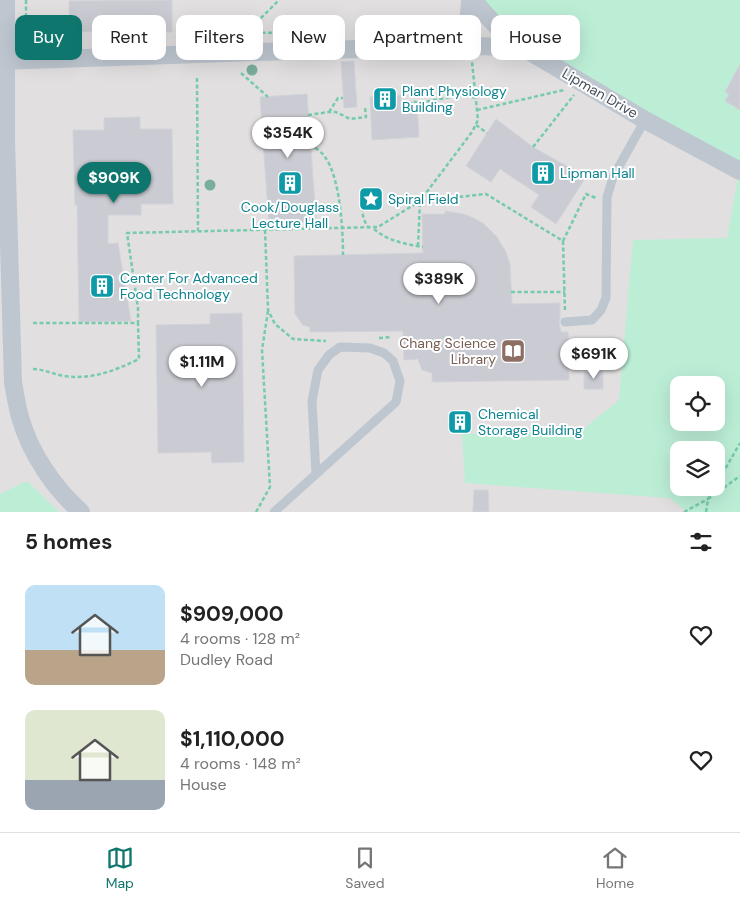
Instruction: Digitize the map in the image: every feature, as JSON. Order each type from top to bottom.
[{"type":"street","points":[[6,0],[3,61],[4,236],[11,314],[13,382],[20,418],[32,447],[50,478],[81,512]]},
{"type":"street","points":[[469,15],[471,0]]},
{"type":"street","name":"Lipman Drive","points":[[471,0],[491,21]]},
{"type":"street","points":[[3,61],[355,49]]},
{"type":"street","name":"Lipman Drive","points":[[544,60],[645,120],[740,172]]},
{"type":"lane","points":[[565,322],[592,320],[601,310],[606,298],[607,197],[613,177],[645,120]]},
{"type":"lane","points":[[0,299],[11,314]]},
{"type":"lane","points":[[274,512],[396,402],[400,381],[392,361],[384,352],[370,348],[340,348],[329,354],[318,370],[312,401],[316,474]]},
{"type":"path","points":[[263,15],[278,0]]},
{"type":"path","points":[[33,369],[76,378],[92,377],[110,373],[138,359],[138,308],[127,233],[373,228],[378,227],[420,201],[472,132],[478,120],[472,60]]},
{"type":"path","points":[[241,74],[268,97]]},
{"type":"path","points":[[197,78],[198,232]]},
{"type":"path","points":[[478,110],[571,88]]},
{"type":"path","points":[[533,147],[577,92]]},
{"type":"path","points":[[411,106],[413,101],[418,103],[462,95],[476,98]]},
{"type":"path","points":[[329,112],[338,98],[343,98]]},
{"type":"path","points":[[308,115],[336,112],[350,118],[366,117],[365,107]]},
{"type":"path","points":[[476,125],[487,133]]},
{"type":"path","points":[[310,144],[325,156],[332,173],[343,228],[343,255]]},
{"type":"path","points":[[420,201],[486,194],[563,240]]},
{"type":"path","points":[[565,322],[563,240],[586,194],[593,198],[607,197]]},
{"type":"path","points":[[365,201],[362,208],[363,216],[369,228]]},
{"type":"path","points":[[418,246],[420,201]]},
{"type":"path","points":[[373,228],[381,235],[402,244],[423,247]]},
{"type":"path","points":[[256,512],[270,487],[262,350],[268,310],[265,230]]},
{"type":"path","points":[[511,292],[564,292]]},
{"type":"path","points":[[268,310],[274,324],[293,339],[331,341]]},
{"type":"path","points":[[33,323],[138,324]]},
{"type":"path","points":[[370,338],[390,337]]},
{"type":"path","points":[[725,469],[740,443]]},
{"type":"path","points":[[684,512],[708,499],[740,476]]},
{"type":"path","points":[[706,512],[710,496]]},
{"type":"shaded area","points":[[0,0],[740,0],[740,512],[0,512]]},
{"type":"green space","points":[[473,0],[740,0],[740,512],[688,512],[669,498],[465,483],[462,434],[581,431],[619,400],[633,240],[727,238],[738,177],[584,84],[552,60],[580,60],[580,15],[493,15]]},
{"type":"green space","points":[[27,481],[59,512],[0,512],[0,494]]},
{"type":"building","points":[[172,0],[172,32],[166,32],[166,15],[92,15],[92,32],[82,32],[82,15],[69,15],[69,1]]},
{"type":"building","points":[[354,61],[357,107],[344,108],[341,62]]},
{"type":"building","points":[[740,64],[740,110],[725,101],[729,94],[725,92]]},
{"type":"building","name":"Cook/Douglass Lecture Hall","points":[[307,94],[316,221],[269,225],[260,97]]},
{"type":"building","name":"Plant Physiology Building","points":[[401,95],[401,107],[417,105],[419,137],[372,140],[370,97]]},
{"type":"building","points":[[140,117],[140,129],[172,129],[173,204],[141,204],[141,215],[108,215],[108,244],[118,243],[131,321],[79,322],[77,205],[75,205],[73,130],[104,130],[104,118]]},
{"type":"building","name":"Lipman Hall","points":[[496,119],[533,147],[586,177],[556,224],[531,207],[539,195],[500,169],[491,182],[466,166]]},
{"type":"building","points":[[445,211],[474,218],[484,224],[497,237],[506,252],[510,264],[512,304],[560,303],[559,322],[561,332],[568,332],[569,380],[432,382],[432,373],[422,370],[418,359],[404,360],[403,331],[310,332],[310,327],[303,325],[295,314],[294,256],[423,253],[422,214],[445,214]]},
{"type":"building","points":[[242,313],[244,462],[212,463],[211,452],[158,453],[156,325],[210,324],[210,314]]},
{"type":"building","points":[[603,371],[603,389],[584,389],[584,372]]},
{"type":"building","points":[[474,490],[488,490],[489,512],[473,512]]},
{"type":"place","name":"Plant Physiology Building","points":[[385,99]]},
{"type":"place","name":"Lipman Hall","points":[[543,173]]},
{"type":"place","name":"Cook/Douglass Lecture Hall","points":[[290,183]]},
{"type":"place","name":"Spiral Field","points":[[371,199]]},
{"type":"place","name":"Center For Advanced Food Technology","points":[[102,286]]},
{"type":"place","name":"Chang Science Library","points":[[513,351]]},
{"type":"place","name":"Chemical Storage Building","points":[[460,422]]}]
